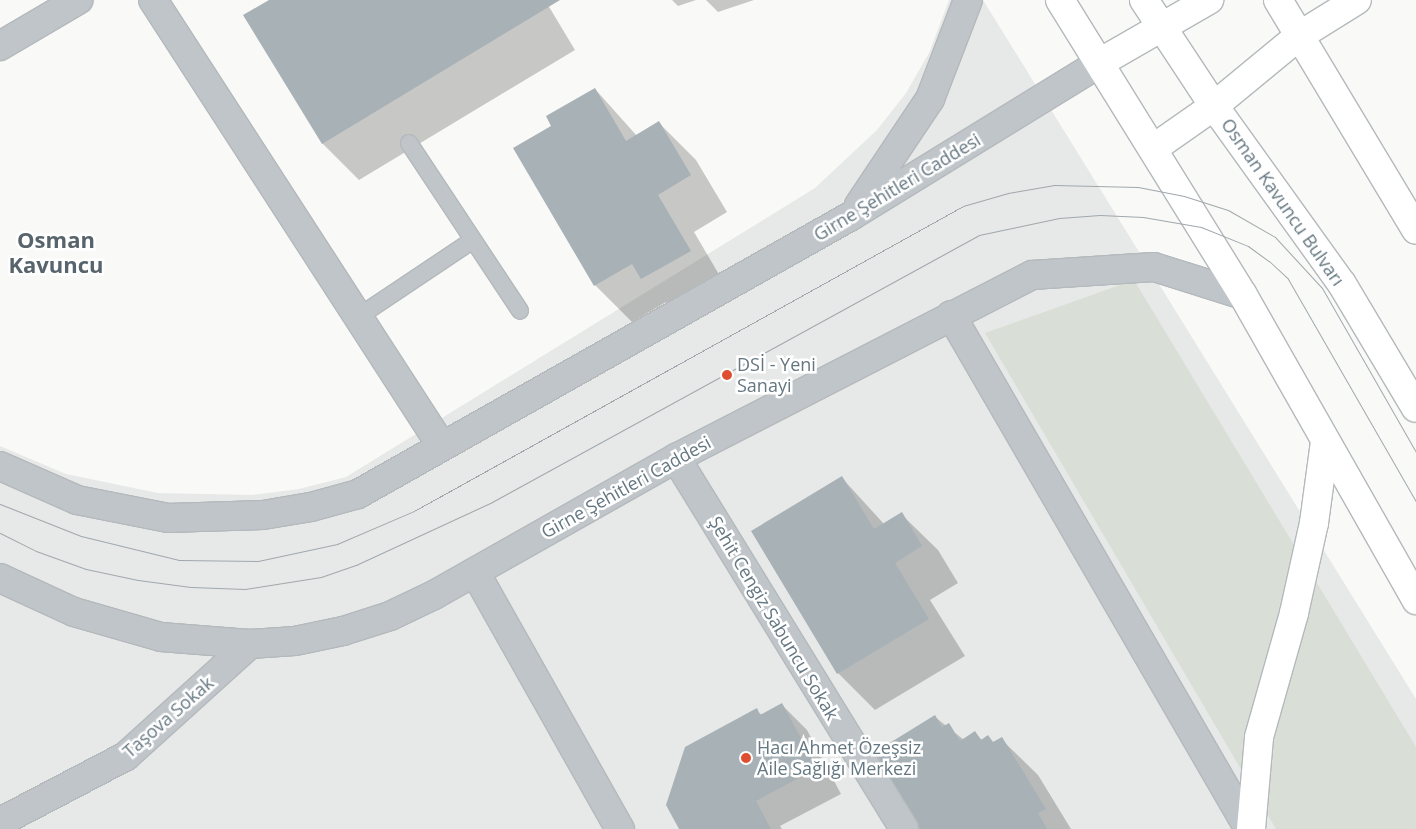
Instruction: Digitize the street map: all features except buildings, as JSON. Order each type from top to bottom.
[{"type":"highway","points":[[1060,0],[1101,62],[1243,295],[1416,600]]},
{"type":"highway","name":"Osman Kavuncu Bulvarı","points":[[1144,0],[1214,106],[1342,284],[1416,408]]},
{"type":"highway","points":[[1101,62],[1209,0]]},
{"type":"highway","points":[[1278,0],[1416,230]]},
{"type":"highway","points":[[1154,148],[1214,106],[1299,36],[1357,0]]},
{"type":"highway","points":[[1250,829],[1259,737],[1294,613],[1314,523],[1325,442]]},
{"type":"street","points":[[0,46],[78,0]]},
{"type":"street","points":[[153,0],[441,445]]},
{"type":"street","points":[[852,216],[930,99],[968,0]]},
{"type":"street","name":"Girne Şehitleri Caddesi","points":[[0,466],[40,486],[86,502],[168,518],[215,519],[292,511],[358,494],[441,445],[852,216],[1101,62]]},
{"type":"street","name":"Girne Şehitleri Caddesi","points":[[0,578],[32,594],[118,627],[161,637],[250,644],[295,641],[343,631],[390,616],[475,572],[676,458],[1032,275],[1154,267],[1243,295]]},
{"type":"street","points":[[951,315],[1250,829]]},
{"type":"street","name":"Şehit Cengiz Sabuncu Sokak","points":[[676,458],[904,829]]},
{"type":"street","points":[[475,572],[620,829]]},
{"type":"street","name":"Taşova Sokak","points":[[0,822],[126,756],[250,644]]},
{"type":"lane","points":[[409,143],[520,311]]},
{"type":"lane","points":[[358,317],[472,240]]},
{"type":"shaded area","points":[[949,0],[983,0],[1416,699],[1416,829],[0,829],[0,446],[66,474],[158,493],[252,495],[299,489],[346,477],[815,188],[877,130],[906,93],[929,53]]},
{"type":"shaded area","points":[[1134,280],[1416,747],[1416,829],[1276,829],[985,333]]},
{"type":"tram line","points":[[0,504],[81,536],[179,560],[258,561],[337,544],[414,511],[963,206],[1008,193],[1054,185],[1138,187],[1184,196],[1228,210],[1275,237],[1322,288],[1416,452]]},
{"type":"tram line","points":[[0,533],[36,551],[86,569],[138,580],[191,587],[245,589],[321,577],[358,564],[492,502],[979,235],[1059,218],[1100,215],[1143,217],[1201,227],[1248,246],[1269,261],[1288,279],[1416,502]]},
{"type":"place","name":"DSİ - Yeni Sanayi","points":[[727,375]]},
{"type":"place","name":"Hacı Ahmet Özeşsiz Aile Sağlığı Merkezi","points":[[746,758]]},
{"type":"district","name":"Osman Kavuncu","points":[[56,252]]}]
